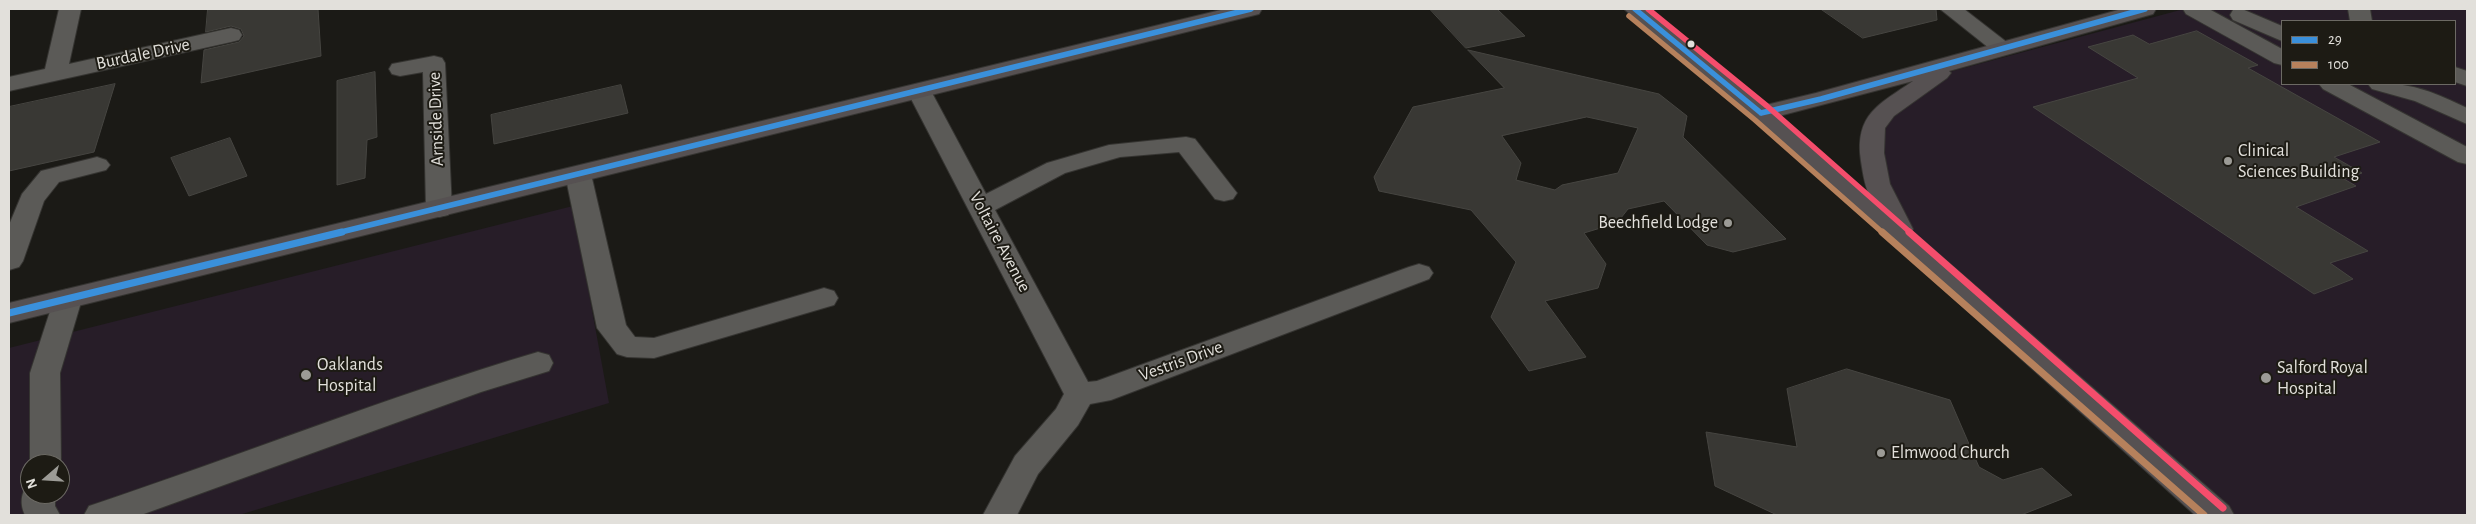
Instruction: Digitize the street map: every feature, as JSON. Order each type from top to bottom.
[{"type":"main road","points":[[9,313],[1251,9]]},
{"type":"main road","points":[[1636,9],[1760,113],[2217,515]]},
{"type":"main road","points":[[1760,113],[1821,99],[2145,9]]},
{"type":"main road","points":[[1907,242],[1877,184],[1872,153],[1873,127],[1897,103],[1957,61]]},
{"type":"street","points":[[56,73],[70,9]]},
{"type":"street","points":[[1952,9],[2002,48]]},
{"type":"street","points":[[2194,9],[2281,57]]},
{"type":"street","points":[[2229,9],[2281,34]]},
{"type":"street","name":"Burdale Drive","points":[[9,84],[231,35]]},
{"type":"street","name":"Arnside Drive","points":[[400,69],[434,62],[439,209]]},
{"type":"street","points":[[2333,85],[2467,156]]},
{"type":"street","points":[[2384,85],[2423,96],[2467,117]]},
{"type":"street","name":"Voltaire Avenue","points":[[919,91],[1080,394]]},
{"type":"street","points":[[981,207],[1056,168],[1118,150],[1186,144],[1224,193]]},
{"type":"street","points":[[9,261],[31,200],[50,176],[97,165]]},
{"type":"street","points":[[578,174],[612,328],[627,347],[654,348],[824,298]]},
{"type":"street","name":"Vestris Drive","points":[[1080,394],[1100,392],[1418,273]]},
{"type":"street","points":[[45,454],[45,373],[68,299]]},
{"type":"street","points":[[101,515],[181,489],[470,384],[538,363]]},
{"type":"street","points":[[1000,515],[1018,478],[1037,450],[1076,407],[1080,394]]},
{"type":"street","points":[[38,504],[38,508],[43,515]]},
{"type":"shaded area","name":"Salford Royal Hospital","points":[[2184,9],[2467,9],[2467,515],[2221,515],[1909,241],[1880,184],[1881,128],[1938,75]]},
{"type":"shaded area","name":"Oaklands Hospital","points":[[573,206],[609,403],[239,515],[9,515],[9,348]]},
{"type":"building","points":[[208,9],[318,9],[321,56],[201,83],[204,50],[239,42],[244,36],[241,29],[231,26],[206,32]]},
{"type":"building","points":[[1430,9],[1497,9],[1525,36],[1466,48]]},
{"type":"building","points":[[1821,9],[1936,9],[1937,20],[1863,38]]},
{"type":"building","name":"Clinical Sciences Building","points":[[2197,31],[2258,65],[2248,68],[2380,142],[2334,157],[2362,173],[2344,179],[2356,186],[2296,207],[2368,251],[2330,263],[2353,279],[2314,294],[2033,107],[2138,78],[2088,47],[2133,35],[2149,44]]},
{"type":"building","name":"Beechfield Lodge","points":[[1468,50],[1659,94],[1687,116],[1683,137],[1786,239],[1733,252],[1707,245],[1664,201],[1628,209],[1617,223],[1584,233],[1606,264],[1598,288],[1545,301],[1586,357],[1529,371],[1491,317],[1516,262],[1471,210],[1379,191],[1374,177],[1413,107],[1504,88]],"holes":[[[1587,117],[1638,128],[1618,173],[1562,185],[1555,190],[1516,180],[1521,163],[1502,136]]]},
{"type":"building","points":[[375,72],[377,137],[367,140],[365,178],[337,185],[337,81]]},
{"type":"building","points":[[115,84],[94,152],[9,171],[9,107]]},
{"type":"building","points":[[621,85],[628,113],[494,144],[491,115]]},
{"type":"building","points":[[230,138],[247,176],[189,196],[171,158]]},
{"type":"building","points":[[1847,369],[1950,400],[1979,467],[2003,480],[2042,468],[2072,495],[2021,515],[1777,515],[1715,486],[1706,432],[1797,447],[1787,389]]},
{"type":"transit line","name":"29","points":[[9,313],[1251,9]]},
{"type":"transit line","name":"29","points":[[1635,9],[1761,113]]},
{"type":"transit line","points":[[1648,9],[1767,106],[2223,508]]},
{"type":"transit line","name":"29","points":[[1761,113],[1821,99],[2145,9]]},
{"type":"transit line","name":"100","points":[[1629,16],[1755,120],[2204,515]]},
{"type":"place","name":"Clinical Sciences Building","points":[[2228,161]]},
{"type":"place","name":"Beechfield Lodge","points":[[1728,223]]},
{"type":"place","name":"Oaklands Hospital","points":[[306,375]]},
{"type":"place","name":"Salford Royal Hospital","points":[[2266,378]]},
{"type":"place","name":"Elmwood Church","points":[[1881,453]]}]
